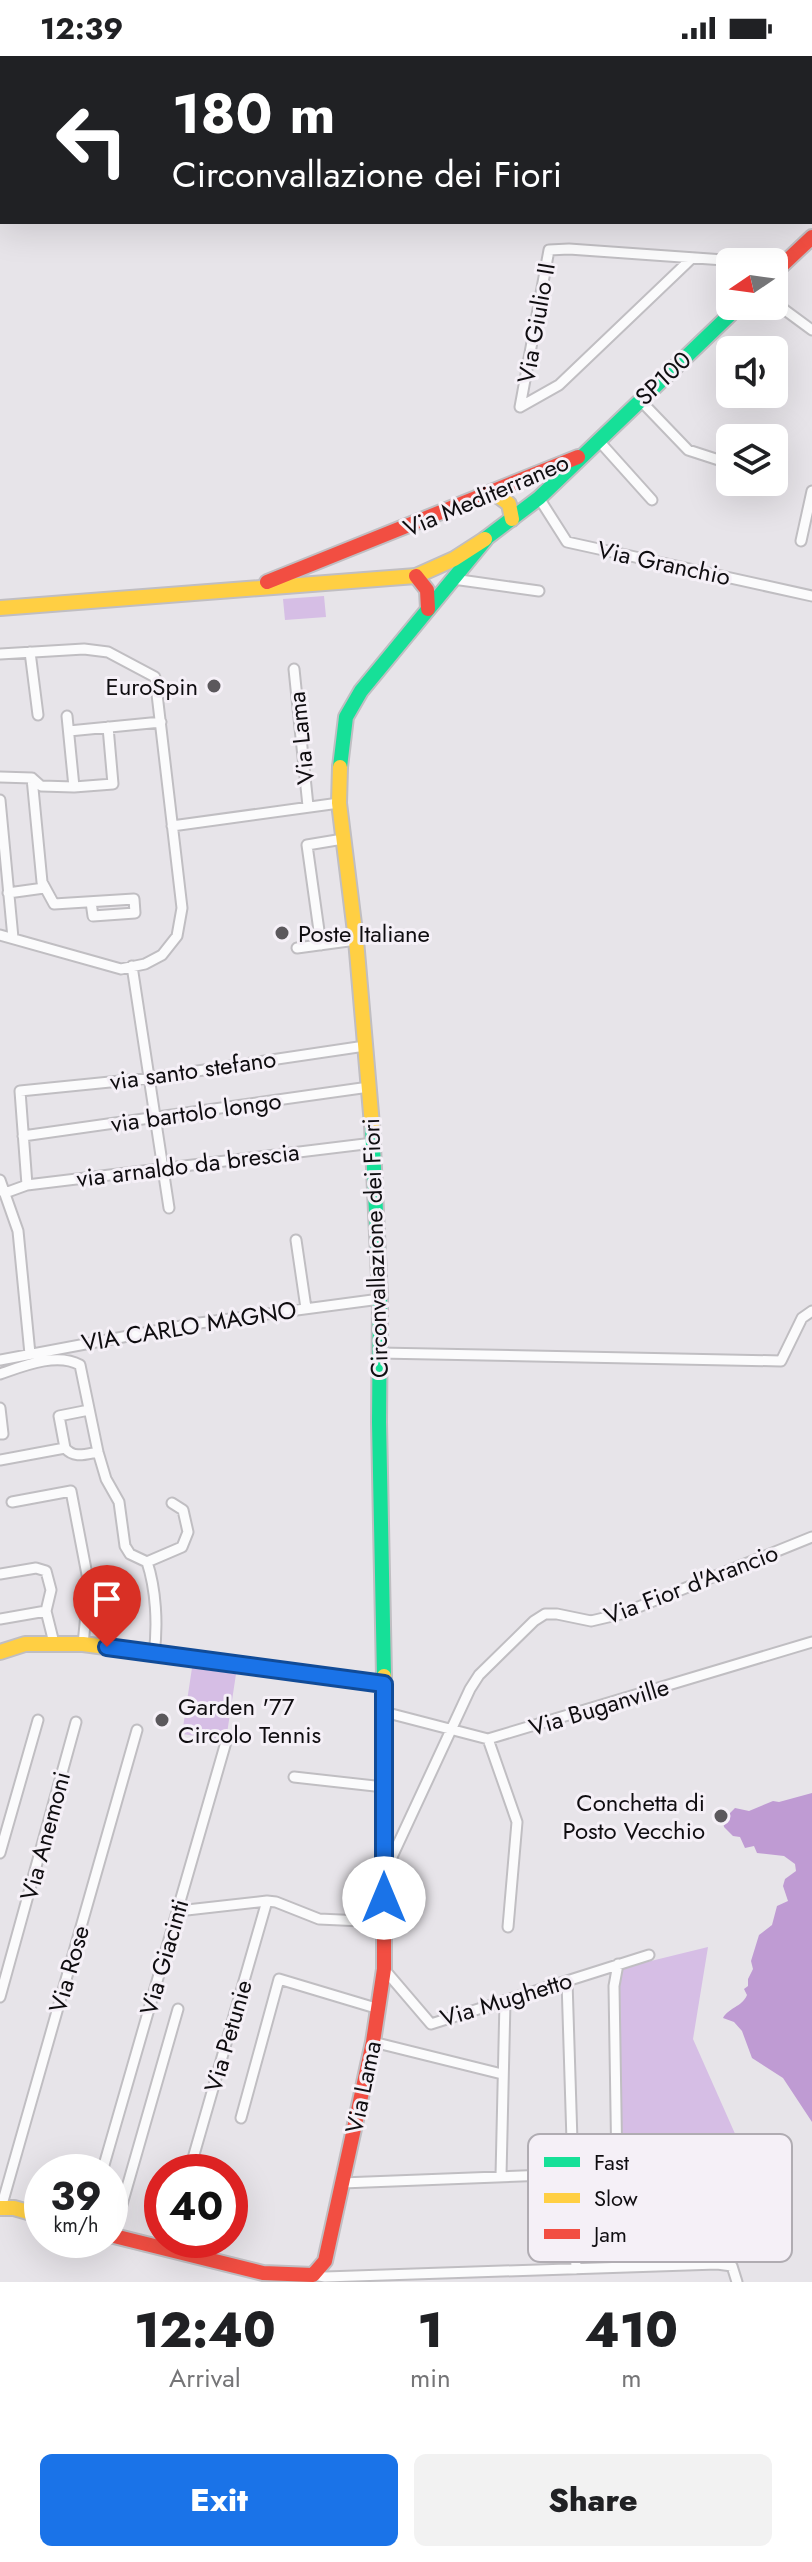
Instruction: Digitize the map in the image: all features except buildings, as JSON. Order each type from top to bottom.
[{"type":"street","points":[[788,260],[812,237]]},
{"type":"street","name":"Via Giulio II","points":[[692,258],[559,385],[520,407],[549,250],[569,249],[692,258],[716,260]]},
{"type":"street","points":[[788,312],[812,330]]},
{"type":"street","name":"SP100","points":[[594,446],[639,399],[724,320]]},
{"type":"street","points":[[639,399],[688,450],[716,459]]},
{"type":"street","points":[[594,446],[652,500]]},
{"type":"street","name":"Via Mediterraneo","points":[[251,588],[341,555],[594,446]]},
{"type":"street","name":"Via Mediterraneo","points":[[251,588],[416,576],[454,559],[486,539],[539,498],[594,446]]},
{"type":"street","points":[[525,478],[535,486],[539,498]]},
{"type":"street","points":[[801,541],[812,491]]},
{"type":"street","points":[[493,492],[509,504],[512,519]]},
{"type":"street","name":"Via Granchio","points":[[539,498],[567,542],[812,596]]},
{"type":"street","name":"Circonvallazione dei Fiori","points":[[384,1684],[380,1299],[373,1143],[356,940],[339,803],[341,748],[346,717],[361,691],[486,539]]},
{"type":"street","points":[[341,555],[340,570],[348,581]]},
{"type":"street","points":[[416,576],[427,590],[428,609]]},
{"type":"street","points":[[453,579],[539,591]]},
{"type":"street","points":[[0,608],[251,588]]},
{"type":"street","points":[[0,654],[84,649],[108,652],[155,677],[182,908],[177,936],[162,955],[145,964],[121,969],[0,935]]},
{"type":"street","points":[[30,652],[38,715]]},
{"type":"street","name":"Via Lama","points":[[294,669],[308,806]]},
{"type":"street","points":[[67,716],[74,787]]},
{"type":"street","points":[[69,731],[161,722]]},
{"type":"street","points":[[0,777],[32,778],[41,786],[113,784],[108,727]]},
{"type":"street","points":[[32,778],[44,888],[54,904],[134,899],[135,913],[93,916],[91,902]]},
{"type":"street","points":[[0,800],[3,868],[13,938]]},
{"type":"street","points":[[172,826],[339,803]]},
{"type":"street","points":[[321,945],[307,845],[343,839]]},
{"type":"street","points":[[8,893],[44,888]]},
{"type":"street","points":[[297,948],[356,940]]},
{"type":"street","points":[[132,966],[169,1208]]},
{"type":"street","name":"via santo stefano","points":[[23,1136],[20,1091],[150,1078],[365,1046]]},
{"type":"street","name":"via bartolo longo","points":[[23,1136],[369,1087]]},
{"type":"street","points":[[23,1136],[27,1185]]},
{"type":"street","name":"via arnaldo da brescia","points":[[2,1192],[27,1185],[373,1143]]},
{"type":"street","points":[[0,1180],[18,1231],[30,1354]]},
{"type":"street","points":[[296,1240],[306,1308]]},
{"type":"street","name":"VIA CARLO MAGNO","points":[[0,1360],[30,1354],[49,1355],[192,1324],[380,1299]]},
{"type":"street","points":[[379,1353],[781,1361],[802,1318],[812,1311]]},
{"type":"street","points":[[0,1374],[49,1355],[80,1365],[98,1452],[106,1479],[119,1502],[125,1546],[130,1554],[147,1562],[182,1547],[188,1532],[183,1510],[172,1503]]},
{"type":"street","points":[[0,1408],[3,1434],[0,1434]]},
{"type":"street","points":[[89,1410],[59,1416],[65,1448],[77,1456],[98,1452]]},
{"type":"street","points":[[0,1460],[65,1448]]},
{"type":"street","points":[[12,1502],[71,1491],[89,1585],[83,1644]]},
{"type":"street","name":"Via Fior d'Arancio","points":[[384,1875],[479,1675],[539,1617],[550,1613],[591,1621],[621,1614],[812,1537]]},
{"type":"street","points":[[147,1562],[155,1615],[154,1654]]},
{"type":"street","points":[[0,1574],[36,1568],[46,1571],[51,1590],[46,1611],[54,1643]]},
{"type":"street","points":[[0,1619],[46,1611]]},
{"type":"street","name":"Via Buganville","points":[[488,1739],[812,1642]]},
{"type":"street","points":[[0,1644],[83,1644],[384,1684]]},
{"type":"street","points":[[0,1652],[25,1644]]},
{"type":"street","name":"Via Lama","points":[[313,2275],[325,2261],[373,2042],[384,1969],[384,1684]]},
{"type":"street","points":[[384,1712],[488,1739],[517,1822],[508,1927]]},
{"type":"street","points":[[0,1853],[38,1720]]},
{"type":"street","name":"Via Anemoni","points":[[0,1997],[76,1722]]},
{"type":"street","name":"Via Rose","points":[[0,2208],[137,1730]]},
{"type":"street","name":"Via Giacinti","points":[[107,2154],[226,1742]]},
{"type":"street","points":[[294,1777],[384,1787]]},
{"type":"street","points":[[178,1911],[267,1901],[319,1919],[384,1922]]},
{"type":"street","name":"Via Petunie","points":[[194,2154],[267,1901]]},
{"type":"street","name":"Via Mughetto","points":[[384,1969],[431,2024],[649,1955]]},
{"type":"street","points":[[616,2134],[614,1986],[618,1964]]},
{"type":"street","points":[[241,2118],[279,1979],[379,2009]]},
{"type":"street","points":[[567,1981],[573,2134]]},
{"type":"street","points":[[501,2176],[505,2001]]},
{"type":"street","points":[[128,2178],[178,2009]]},
{"type":"street","points":[[373,2042],[502,2074]]},
{"type":"street","points":[[342,2183],[528,2175]]},
{"type":"street","points":[[0,2208],[24,2211]]},
{"type":"street","points":[[214,2258],[263,2273],[325,2277],[717,2264],[732,2266],[737,2282]]},
{"type":"street","points":[[576,2262],[576,2269]]},
{"type":"shaded area","points":[[324,596],[326,617],[285,620],[283,599]]},
{"type":"shaded area","points":[[192,1668],[236,1674],[226,1740],[182,1734]]},
{"type":"shaded area","points":[[812,1793],[812,2122],[783,2078],[752,2058],[742,2031],[734,2022],[723,2018],[747,1995],[744,1989],[748,1986],[753,1969],[751,1961],[759,1935],[772,1925],[777,1906],[788,1901],[783,1886],[785,1879],[796,1871],[795,1864],[784,1856],[757,1853],[754,1846],[745,1848],[740,1837],[733,1836],[724,1827],[723,1820],[735,1808],[749,1811],[773,1801]]},
{"type":"shaded area","points":[[708,1947],[693,2039],[735,2134],[612,2134],[610,1971]]},
{"type":"traffic: fast","points":[[485,539],[539,498],[724,320]]},
{"type":"traffic: fast","points":[[340,767],[346,717],[361,691],[486,539]]},
{"type":"traffic: fast","points":[[372,1125],[380,1299],[384,1676]]},
{"type":"traffic: slow","points":[[493,492],[509,504],[512,519]]},
{"type":"traffic: slow","points":[[0,608],[416,576],[454,559],[485,539]]},
{"type":"traffic: slow","points":[[340,767],[339,803],[356,940],[372,1125]]},
{"type":"traffic: slow","points":[[0,1652],[25,1644],[83,1644],[384,1684],[384,1676]]},
{"type":"traffic: slow","points":[[384,1684],[384,1799]]},
{"type":"traffic: slow","points":[[0,2208],[24,2211]]},
{"type":"traffic: jam","points":[[788,260],[812,237]]},
{"type":"traffic: jam","points":[[267,582],[578,457]]},
{"type":"traffic: jam","points":[[416,576],[427,590],[428,609]]},
{"type":"traffic: jam","points":[[128,2239],[263,2273],[313,2275],[325,2261],[373,2042],[384,1969],[384,1799]]},
{"type":"place","name":"EuroSpin","points":[[214,686]]},
{"type":"place","name":"Poste Italiane","points":[[282,933]]},
{"type":"place","name":"Garden '77 Circolo Tennis","points":[[162,1720]]},
{"type":"place","name":"Conchetta di Posto Vecchio","points":[[721,1816]]},
{"type":"route","points":[[107,1647],[384,1684],[384,1898]]}]
